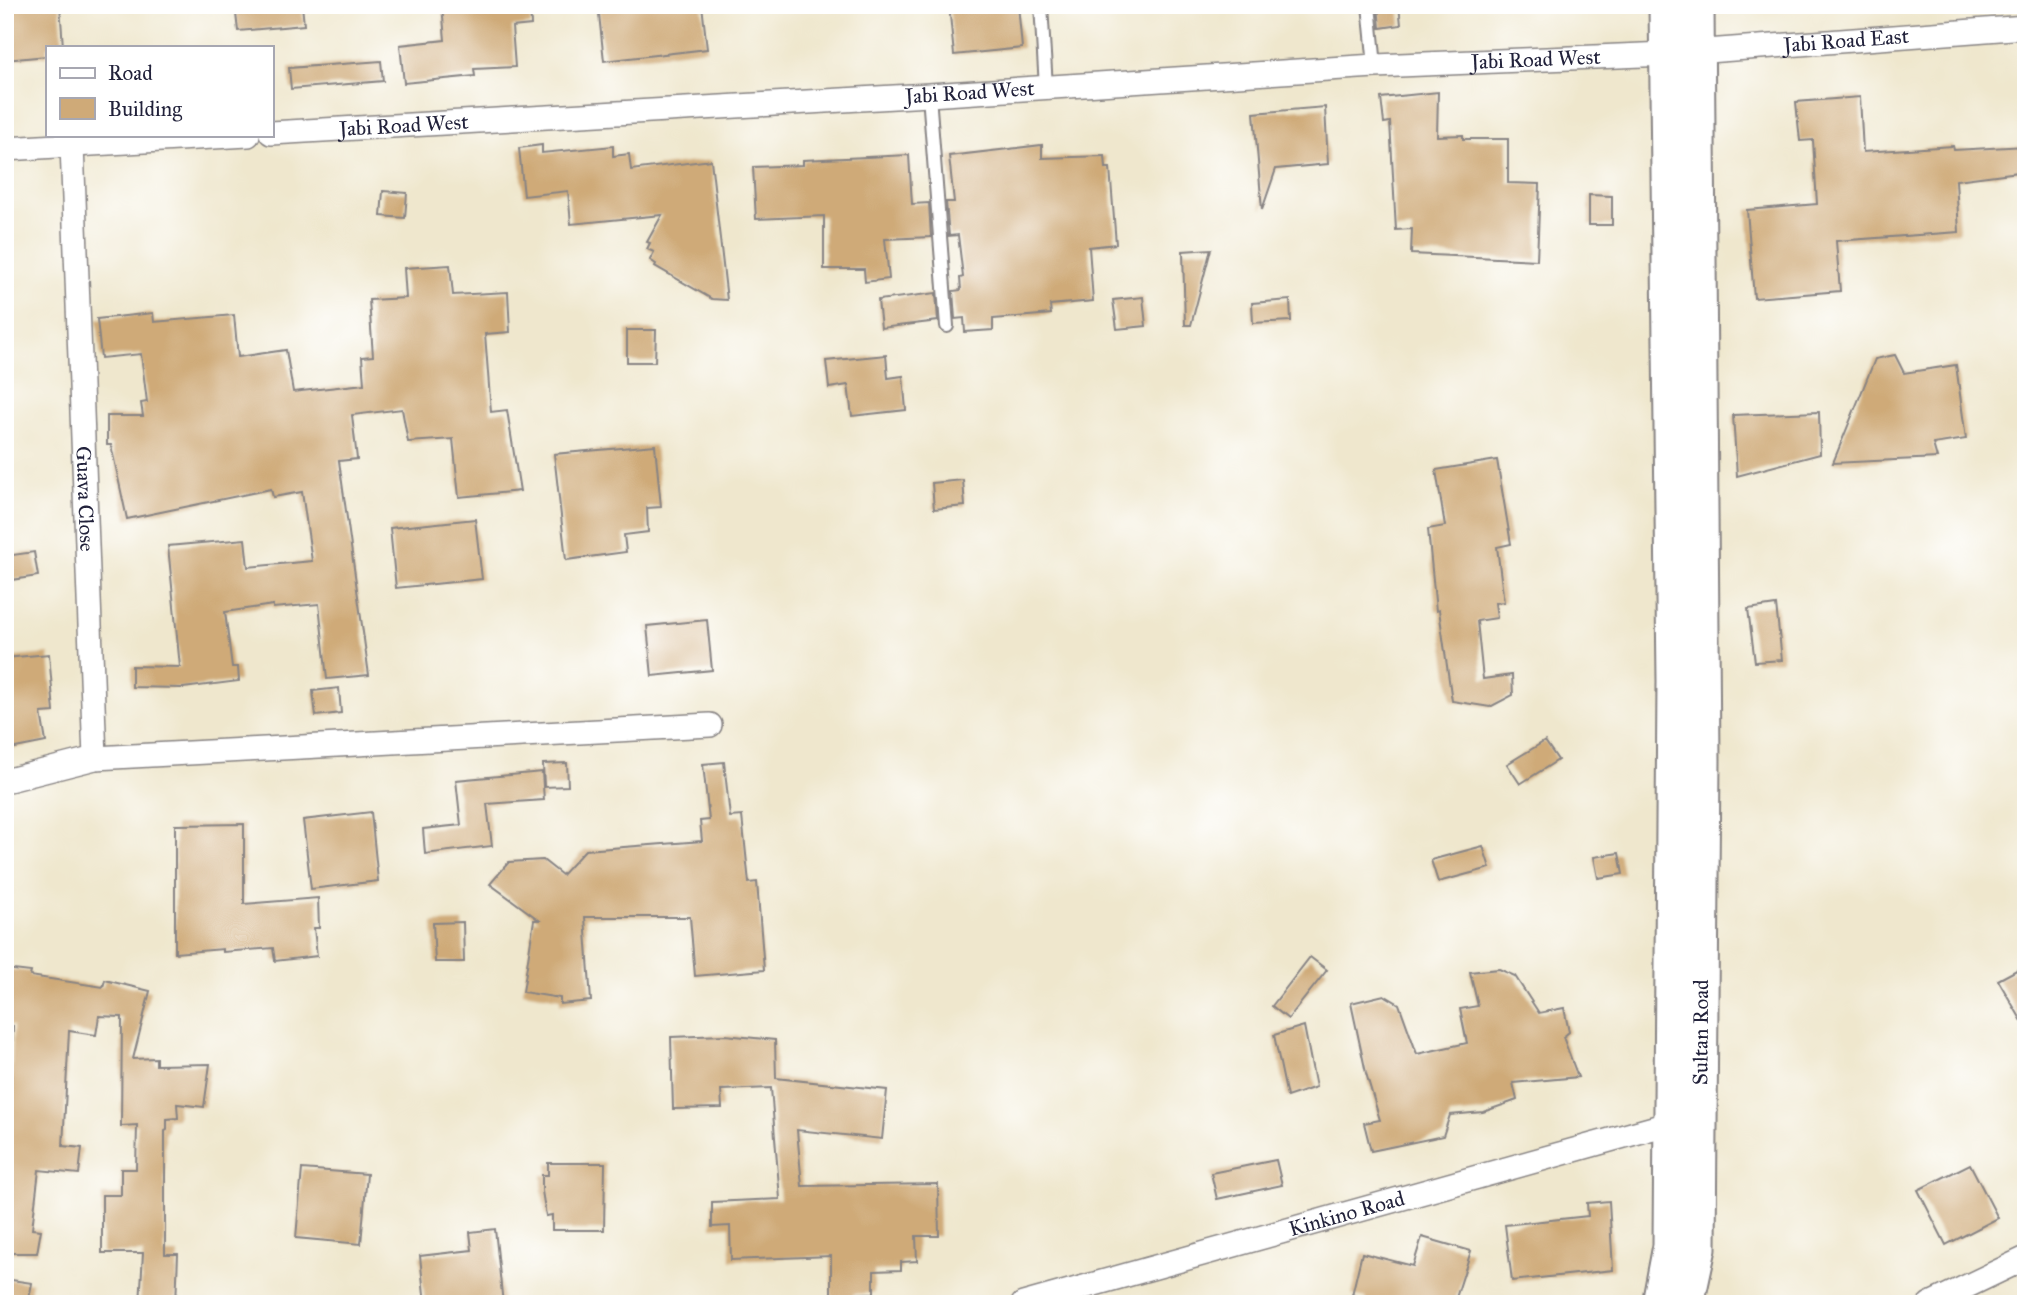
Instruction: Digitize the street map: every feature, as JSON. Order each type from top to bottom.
[{"type":"street","points":[[1666,5],[1683,53]]},
{"type":"street","points":[[1689,760],[1683,53],[1697,5]]},
{"type":"street","name":"Jabi Road East","points":[[1683,53],[2026,27]]},
{"type":"street","name":"Jabi Road West","points":[[273,133],[1375,66],[1683,53]]},
{"type":"street","points":[[5,149],[230,136]]},
{"type":"street","name":"Guava Close","points":[[72,145],[95,758]]},
{"type":"street","points":[[5,781],[95,758],[710,725]]},
{"type":"street","name":"Sultan Road","points":[[1659,1304],[1670,1246],[1671,1124],[1689,760]]},
{"type":"street","name":"Sultan Road","points":[[1687,1304],[1699,1248],[1689,760]]},
{"type":"street","name":"Kinkino Road","points":[[1023,1304],[1671,1124]]},
{"type":"street","points":[[1930,1304],[2026,1258]]},
{"type":"lane","points":[[1041,5],[1046,87]]},
{"type":"lane","points":[[1369,5],[1375,66]]},
{"type":"lane","points":[[929,95],[947,326]]},
{"type":"building","points":[[11,5],[60,5],[63,46],[46,46],[46,56],[5,60],[5,22],[12,21]]},
{"type":"building","points":[[235,5],[302,5],[304,25],[238,31]]},
{"type":"building","points":[[442,5],[530,5],[531,25],[512,27],[515,67],[474,69],[475,76],[404,83],[400,45],[445,40]]},
{"type":"building","points":[[598,5],[702,5],[707,49],[604,61]]},
{"type":"building","points":[[949,5],[1018,5],[1022,48],[954,55]]},
{"type":"building","points":[[1378,5],[1399,5],[1401,25],[1380,28]]},
{"type":"building","points":[[381,61],[383,81],[291,89],[289,68]]},
{"type":"building","points":[[1438,92],[1437,136],[1508,139],[1508,183],[1540,184],[1537,260],[1411,254],[1412,229],[1396,230],[1390,122],[1384,123],[1381,98]]},
{"type":"building","points":[[1860,97],[1863,152],[1953,146],[1954,150],[2026,146],[2026,171],[1956,180],[1959,232],[1836,241],[1840,291],[1754,298],[1747,210],[1817,204],[1813,140],[1800,141],[1796,102]]},
{"type":"building","points":[[1325,107],[1328,164],[1276,169],[1262,210],[1254,113]]},
{"type":"building","points":[[542,145],[542,153],[613,146],[613,156],[629,154],[631,170],[711,160],[727,300],[712,299],[655,266],[650,260],[654,252],[647,249],[650,243],[647,242],[662,215],[571,224],[568,191],[524,196],[519,148]]},
{"type":"building","points":[[1042,145],[1042,158],[1105,156],[1106,168],[1110,168],[1116,244],[1089,247],[1093,301],[1050,305],[1051,314],[993,319],[993,330],[965,332],[964,318],[955,319],[953,291],[961,290],[960,278],[963,277],[958,235],[949,236],[946,202],[954,202],[949,156]]},
{"type":"building","points":[[909,155],[912,204],[929,203],[931,237],[885,239],[889,279],[865,282],[864,269],[824,269],[824,216],[756,219],[753,167],[803,165],[803,160]]},
{"type":"building","points":[[383,191],[407,193],[405,218],[381,216]]},
{"type":"building","points":[[1589,195],[1612,196],[1612,225],[1589,225]]},
{"type":"building","points":[[1211,249],[1191,325],[1185,325],[1183,251]]},
{"type":"building","points":[[450,265],[453,295],[508,292],[510,332],[485,334],[491,412],[507,410],[520,491],[459,497],[453,439],[408,442],[402,409],[352,415],[357,459],[339,461],[369,675],[327,679],[319,604],[273,608],[273,605],[225,612],[232,667],[238,667],[239,681],[183,688],[132,687],[132,666],[180,667],[168,546],[245,539],[248,567],[312,561],[302,492],[273,497],[271,489],[127,519],[111,445],[107,445],[107,416],[143,416],[141,403],[147,402],[141,354],[101,358],[97,319],[153,313],[154,322],[234,315],[238,357],[286,350],[293,392],[364,384],[362,357],[373,356],[369,300],[406,298],[404,268]]},
{"type":"building","points":[[936,293],[938,321],[881,328],[878,300]]},
{"type":"building","points":[[1143,297],[1146,326],[1117,329],[1113,300]]},
{"type":"building","points":[[1290,300],[1291,321],[1253,323],[1252,303]]},
{"type":"building","points":[[627,330],[656,330],[655,362],[627,362]]},
{"type":"building","points":[[886,355],[888,378],[903,376],[906,410],[852,416],[848,385],[829,388],[826,361]]},
{"type":"building","points":[[1895,355],[1904,373],[1956,365],[1966,439],[1933,444],[1937,458],[1833,463],[1875,359]]},
{"type":"building","points":[[1819,412],[1820,454],[1737,476],[1733,415]]},
{"type":"building","points":[[655,445],[661,507],[647,508],[648,532],[624,535],[626,552],[566,560],[554,454]]},
{"type":"building","points":[[1497,460],[1511,544],[1497,547],[1504,602],[1495,603],[1497,618],[1477,621],[1483,679],[1512,675],[1513,695],[1490,707],[1452,701],[1439,610],[1436,611],[1428,529],[1445,526],[1436,470]]},
{"type":"building","points":[[963,480],[965,506],[934,509],[932,483]]},
{"type":"building","points":[[475,519],[482,579],[396,588],[390,528]]},
{"type":"building","points":[[34,552],[38,576],[5,581],[5,556]]},
{"type":"building","points":[[1776,605],[1782,660],[1755,662],[1748,609]]},
{"type":"building","points":[[707,620],[712,670],[652,676],[647,626]]},
{"type":"building","points":[[49,654],[54,712],[41,713],[46,742],[5,750],[5,658]]},
{"type":"building","points":[[339,688],[341,713],[316,716],[313,691]]},
{"type":"building","points":[[1545,741],[1558,760],[1520,784],[1507,764]]},
{"type":"building","points":[[724,762],[730,817],[742,816],[749,883],[757,882],[764,970],[695,976],[690,917],[585,917],[591,1001],[560,1004],[560,998],[523,992],[534,920],[539,920],[490,884],[509,862],[543,860],[562,875],[585,850],[702,841],[700,821],[709,820],[703,764]]},
{"type":"building","points":[[567,763],[568,786],[544,787],[543,764]]},
{"type":"building","points":[[542,772],[544,800],[487,804],[492,846],[425,854],[423,829],[461,825],[456,780]]},
{"type":"building","points":[[371,812],[378,881],[311,889],[303,820]]},
{"type":"building","points":[[244,824],[244,904],[318,898],[319,928],[314,928],[317,956],[275,961],[273,948],[175,953],[175,825]]},
{"type":"building","points":[[1483,846],[1490,868],[1438,882],[1431,860]]},
{"type":"building","points":[[1619,853],[1623,874],[1598,878],[1594,857]]},
{"type":"building","points":[[463,922],[464,962],[435,962],[433,923]]},
{"type":"building","points":[[1310,957],[1327,970],[1288,1019],[1272,1006]]},
{"type":"building","points":[[2026,965],[2026,1028],[1998,980]]},
{"type":"building","points":[[5,969],[31,972],[30,976],[103,987],[105,980],[150,991],[133,1059],[156,1058],[156,1065],[210,1064],[204,1107],[177,1104],[178,1118],[167,1119],[165,1131],[165,1254],[178,1254],[176,1304],[140,1304],[143,1253],[102,1253],[102,1195],[121,1195],[121,1169],[136,1169],[137,1125],[121,1126],[122,1017],[99,1016],[96,1035],[69,1031],[63,1146],[82,1148],[79,1174],[39,1170],[32,1229],[41,1230],[37,1253],[5,1253],[5,1111],[10,1111],[13,1026],[5,1025]]},
{"type":"building","points":[[1499,969],[1515,976],[1539,1013],[1564,1008],[1569,1032],[1563,1037],[1578,1077],[1513,1083],[1517,1100],[1483,1112],[1450,1115],[1443,1136],[1371,1151],[1364,1123],[1380,1120],[1366,1073],[1351,1003],[1384,995],[1399,1004],[1417,1054],[1467,1043],[1460,1009],[1478,1006],[1470,972]]},
{"type":"building","points":[[1304,1026],[1316,1087],[1287,1097],[1274,1035]]},
{"type":"building","points":[[725,1035],[775,1040],[776,1078],[887,1090],[882,1139],[797,1130],[802,1186],[938,1184],[939,1236],[916,1236],[917,1261],[901,1262],[901,1270],[874,1271],[874,1293],[853,1294],[853,1304],[831,1304],[831,1256],[731,1260],[730,1226],[712,1227],[712,1202],[780,1199],[771,1088],[721,1090],[722,1108],[673,1109],[671,1037]]},
{"type":"building","points":[[1276,1160],[1282,1185],[1217,1199],[1211,1173]]},
{"type":"building","points":[[548,1163],[605,1163],[604,1230],[552,1230],[552,1215],[546,1216],[542,1191],[542,1175],[548,1175]]},
{"type":"building","points":[[1970,1164],[1998,1218],[1946,1245],[1918,1190]]},
{"type":"building","points":[[302,1169],[367,1174],[361,1244],[296,1238]]},
{"type":"building","points":[[1609,1201],[1613,1270],[1512,1281],[1505,1225],[1588,1216],[1587,1203]]},
{"type":"building","points":[[495,1229],[503,1304],[425,1304],[420,1256],[472,1250],[470,1232]]},
{"type":"building","points":[[1422,1237],[1471,1251],[1454,1304],[1366,1304],[1366,1298],[1352,1295],[1362,1253],[1413,1266]]},
{"type":"building","points":[[5,1279],[32,1283],[28,1304],[5,1304]]}]
